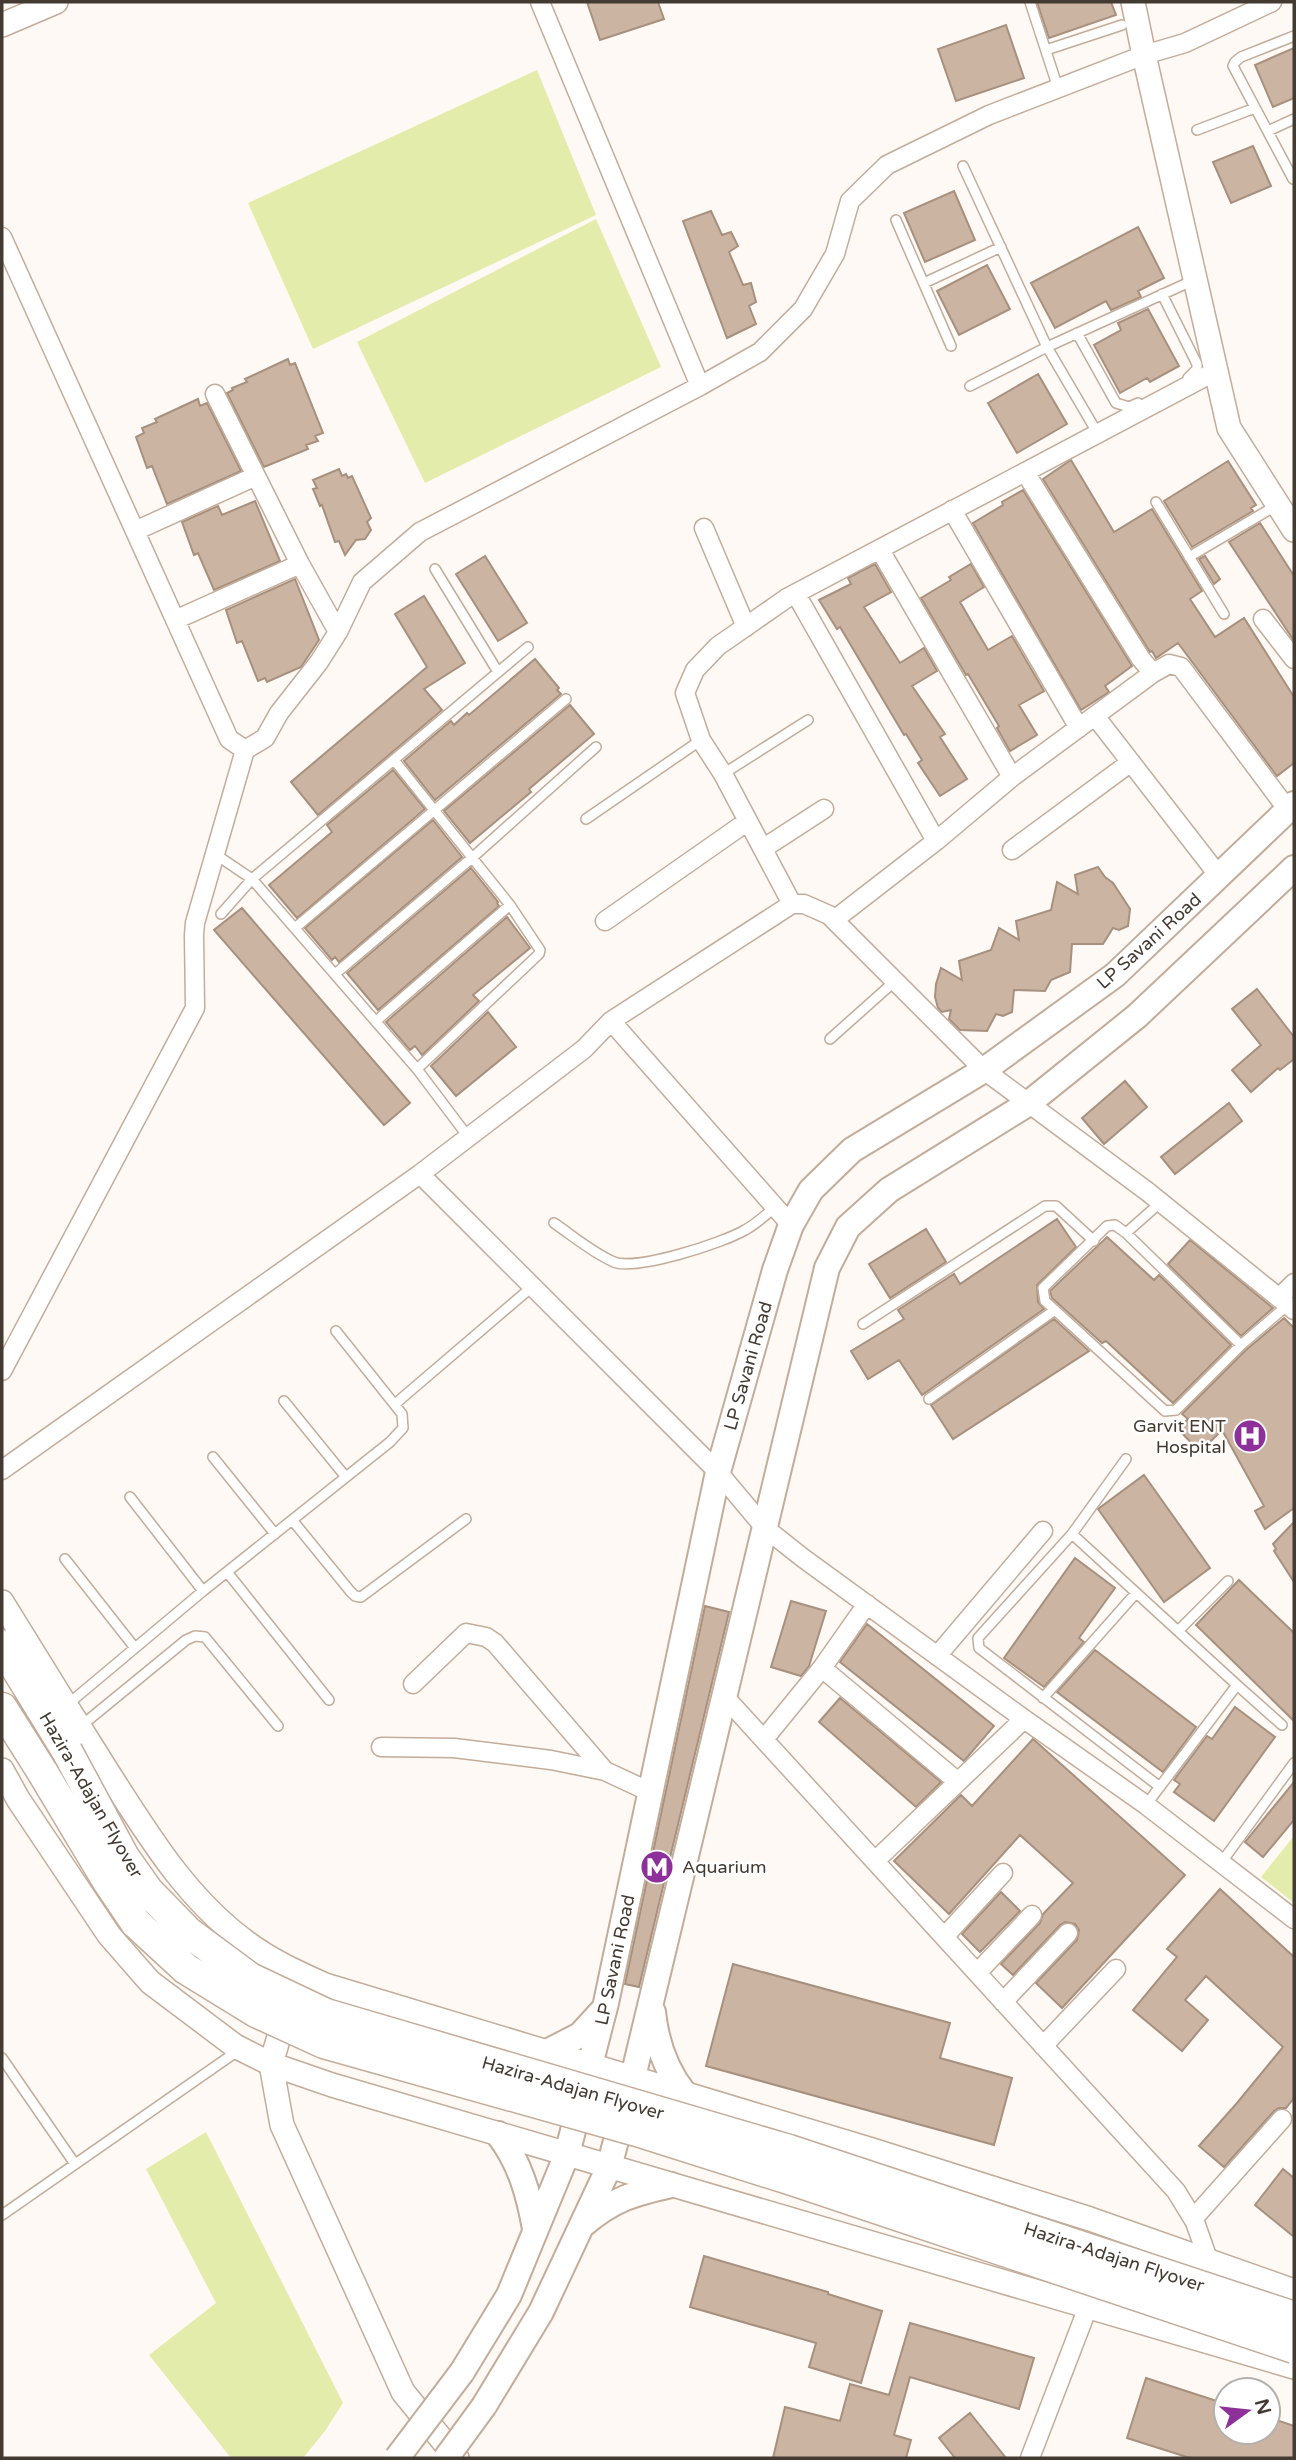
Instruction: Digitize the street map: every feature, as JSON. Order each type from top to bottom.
[{"type":"highway","name":"Hazira-Adajan Flyover","points":[[3,1647],[73,1739],[124,1857],[148,1891],[188,1932],[250,1978],[326,2014],[789,2150],[1294,2316]]},
{"type":"highway","name":"Hazira-Adajan Flyover","points":[[2,1708],[136,1923],[186,1969],[256,2012],[324,2043],[676,2143],[1294,2348]]},
{"type":"main road","name":"LP Savani Road","points":[[397,2458],[462,2372],[509,2295],[567,2154],[606,2003],[718,1472],[775,1270],[783,1216],[852,1150],[984,1070],[1115,975],[1291,807]]},
{"type":"main road","points":[[446,2458],[484,2406],[541,2312],[608,2167],[652,2001],[827,1268],[849,1227],[889,1190],[1029,1103],[1138,1016],[1294,867]]},
{"type":"main road","points":[[652,2001],[654,2027],[664,2058],[684,2093]]},
{"type":"main road","points":[[547,2052],[580,2035],[606,2003]]},
{"type":"main road","points":[[498,2134],[514,2158],[523,2179],[536,2229]]},
{"type":"main road","points":[[580,2227],[601,2209],[633,2193],[671,2185]]},
{"type":"street","points":[[2,25],[56,2]]},
{"type":"street","points":[[540,2],[700,386]]},
{"type":"street","points":[[1133,2],[1229,428],[1294,530]]},
{"type":"street","points":[[2,1371],[195,1008],[194,935],[245,750],[265,738],[279,713],[319,662],[338,632],[362,582],[421,532],[760,352],[803,309],[835,254],[850,201],[887,165],[989,115],[1144,55],[1185,43],[1272,2]]},
{"type":"street","points":[[2,237],[229,739],[245,750]]},
{"type":"street","points":[[792,904],[723,774],[701,740],[685,694],[695,670],[718,646],[796,594],[1216,371]]},
{"type":"street","points":[[215,394],[300,564],[338,632]]},
{"type":"street","points":[[1024,472],[1140,659],[1153,673]]},
{"type":"street","points":[[135,531],[256,476]]},
{"type":"street","points":[[952,510],[1079,728]]},
{"type":"street","points":[[704,528],[746,627]]},
{"type":"street","points":[[880,550],[1012,777]]},
{"type":"street","points":[[176,620],[300,564]]},
{"type":"street","points":[[796,594],[936,841]]},
{"type":"street","points":[[1263,619],[1294,659]]},
{"type":"street","points":[[834,920],[936,841],[1012,777],[1169,664],[1181,667],[1291,807]]},
{"type":"street","points":[[1095,716],[1219,877]]},
{"type":"street","points":[[1012,850],[1130,762]]},
{"type":"street","points":[[764,848],[824,809]]},
{"type":"street","points":[[606,920],[748,821]]},
{"type":"street","points":[[2,1470],[469,1138],[584,1049],[611,1021],[792,904],[804,904],[834,920],[984,1070],[1161,1202],[1288,1304],[1294,1283]]},
{"type":"street","points":[[611,1021],[783,1216]]},
{"type":"street","points":[[420,1174],[718,1472],[765,1528],[937,1656],[1146,1805],[1294,1919]]},
{"type":"street","points":[[937,1656],[1044,1531]]},
{"type":"street","points":[[2,1602],[66,1706],[73,1739],[170,1866],[241,1938],[279,1964],[325,1985],[633,2077],[1077,2215],[1294,2291]]},
{"type":"street","points":[[764,1739],[822,1668],[867,1604]]},
{"type":"street","points":[[413,1685],[466,1633],[486,1637],[495,1643],[605,1771]]},
{"type":"street","points":[[822,1668],[958,1782]]},
{"type":"street","points":[[724,1696],[1176,2191],[1193,2219],[1209,2262]]},
{"type":"street","points":[[875,1861],[1024,1719]]},
{"type":"street","points":[[381,1747],[454,1748],[551,1760],[605,1771],[650,1792]]},
{"type":"street","points":[[2,1770],[7,1794],[109,1935],[150,1982],[241,2049],[271,2063],[332,2085],[1294,2367]]},
{"type":"street","points":[[944,1937],[1003,1873]]},
{"type":"street","points":[[977,1973],[1032,1914]]},
{"type":"street","points":[[1003,2002],[1068,1933]]},
{"type":"street","points":[[1043,2046],[1116,1969]]},
{"type":"street","points":[[297,1972],[271,2063],[282,2125],[403,2392],[457,2458]]},
{"type":"street","points":[[1193,2219],[1282,2119]]},
{"type":"street","points":[[1030,2458],[1088,2306]]},
{"type":"lane","points":[[1030,2],[1058,88]]},
{"type":"lane","points":[[1046,50],[1122,26]]},
{"type":"lane","points":[[1293,179],[1233,66],[1235,62],[1294,36]]},
{"type":"lane","points":[[1197,130],[1255,108]]},
{"type":"lane","points":[[1268,131],[1294,119]]},
{"type":"lane","points":[[963,166],[1047,347],[1098,434]]},
{"type":"lane","points":[[896,220],[951,346]]},
{"type":"lane","points":[[924,284],[1001,247]]},
{"type":"lane","points":[[971,386],[1047,347],[1195,279]]},
{"type":"lane","points":[[1077,333],[1116,403],[1129,407],[1192,376],[1197,369],[1195,358],[1162,294]]},
{"type":"lane","points":[[1156,502],[1224,614]]},
{"type":"lane","points":[[1189,557],[1278,504]]},
{"type":"lane","points":[[435,569],[498,672]]},
{"type":"lane","points":[[221,915],[252,879],[528,647]]},
{"type":"lane","points":[[295,928],[566,699]]},
{"type":"lane","points":[[723,774],[808,720]]},
{"type":"lane","points":[[586,819],[701,740]]},
{"type":"lane","points":[[335,974],[596,747]]},
{"type":"lane","points":[[394,760],[510,905],[538,945],[539,954],[417,1069]]},
{"type":"lane","points":[[215,854],[252,879],[417,1069],[469,1138]]},
{"type":"lane","points":[[376,1021],[510,905]]},
{"type":"lane","points":[[830,1039],[895,981]]},
{"type":"lane","points":[[1126,1233],[1161,1202]]},
{"type":"lane","points":[[863,1324],[1045,1206],[1056,1206],[1094,1241]]},
{"type":"lane","points":[[554,1223],[614,1262],[634,1265],[729,1237],[783,1216]]},
{"type":"lane","points":[[1241,1345],[1126,1233],[1110,1225],[1043,1288],[1045,1301],[1165,1411],[1176,1410],[1241,1345],[1288,1304]]},
{"type":"lane","points":[[395,1404],[533,1286]]},
{"type":"lane","points":[[929,1399],[1055,1310]]},
{"type":"lane","points":[[66,1706],[226,1572],[390,1441],[403,1427],[404,1419],[395,1404],[336,1331]]},
{"type":"lane","points":[[284,1401],[345,1476]]},
{"type":"lane","points":[[213,1457],[275,1534]]},
{"type":"lane","points":[[1126,1459],[1072,1534],[978,1639],[979,1648],[988,1657],[1160,1787]]},
{"type":"lane","points":[[130,1497],[203,1591]]},
{"type":"lane","points":[[293,1521],[350,1591],[361,1597],[466,1519]]},
{"type":"lane","points":[[1072,1534],[1282,1725]]},
{"type":"lane","points":[[65,1559],[135,1648]]},
{"type":"lane","points":[[226,1572],[329,1699]]},
{"type":"lane","points":[[1178,1631],[1228,1581]]},
{"type":"lane","points":[[1043,1698],[1136,1592]]},
{"type":"lane","points":[[73,1739],[186,1640],[195,1636],[205,1637],[278,1726]]},
{"type":"lane","points":[[1146,1805],[1237,1685]]},
{"type":"lane","points":[[1221,1863],[1294,1763]]},
{"type":"lane","points":[[2,2215],[241,2049]]},
{"type":"lane","points":[[2,2058],[75,2164]]},
{"type":"green space","points":[[537,70],[596,215],[313,349],[248,203]]},
{"type":"green space","points":[[596,219],[661,367],[425,483],[357,342]]},
{"type":"green space","points":[[1294,1836],[1294,1903],[1261,1877]]},
{"type":"green space","points":[[206,2132],[343,2403],[303,2458],[231,2458],[149,2355],[216,2303],[146,2169]]},
{"type":"building","points":[[587,2],[658,2],[664,19],[600,40]]},
{"type":"building","points":[[1037,2],[1111,2],[1116,15],[1049,38]]},
{"type":"building","points":[[1006,25],[1024,78],[956,101],[938,49]]},
{"type":"building","points":[[1294,48],[1294,98],[1273,107],[1255,65]]},
{"type":"building","points":[[1253,146],[1271,186],[1231,203],[1213,162]]},
{"type":"building","points":[[954,191],[975,240],[925,262],[904,213]]},
{"type":"building","points":[[711,211],[722,235],[731,232],[738,246],[729,252],[743,285],[751,283],[756,302],[749,306],[756,324],[727,338],[683,221]]},
{"type":"building","points":[[1138,227],[1164,278],[1138,291],[1141,297],[1111,310],[1106,301],[1055,328],[1031,283]]},
{"type":"building","points":[[987,265],[1010,309],[959,335],[937,291]]},
{"type":"building","points":[[1148,309],[1179,366],[1150,382],[1147,378],[1120,393],[1094,345],[1121,330],[1118,323]]},
{"type":"building","points":[[288,359],[290,365],[295,363],[323,433],[315,436],[318,441],[306,445],[308,449],[264,467],[227,393],[247,382],[245,379]]},
{"type":"building","points":[[1038,374],[1067,424],[1017,453],[988,403]]},
{"type":"building","points":[[198,399],[200,406],[207,403],[241,471],[167,504],[152,466],[147,468],[136,437],[144,433],[142,428],[157,422],[155,419]]},
{"type":"building","points":[[1071,460],[1114,532],[1152,509],[1202,591],[1190,599],[1215,637],[1244,618],[1294,697],[1294,763],[1277,776],[1178,643],[1156,658],[1152,651],[1150,652],[1043,479]]},
{"type":"building","points":[[1228,461],[1256,505],[1251,508],[1253,511],[1192,547],[1164,501]]},
{"type":"building","points":[[339,469],[342,476],[352,476],[371,518],[367,522],[371,530],[365,539],[356,540],[345,555],[339,541],[335,542],[322,505],[320,506],[313,489],[317,488],[313,480]]},
{"type":"building","points":[[1023,490],[1132,666],[1105,686],[1109,692],[1081,710],[973,523]]},
{"type":"building","points":[[255,501],[280,561],[214,590],[198,553],[194,555],[182,522],[218,506],[222,515]]},
{"type":"building","points":[[1260,523],[1294,576],[1294,641],[1229,542]]},
{"type":"building","points":[[485,556],[527,623],[498,641],[456,574]]},
{"type":"building","points":[[1205,556],[1220,579],[1214,584],[1199,559]]},
{"type":"building","points":[[875,564],[891,592],[864,607],[900,663],[924,648],[937,671],[912,686],[945,734],[940,737],[967,779],[940,796],[918,763],[922,760],[906,734],[904,735],[840,627],[837,629],[819,600],[851,584],[848,578]]},
{"type":"building","points":[[971,564],[984,587],[960,602],[988,650],[1012,636],[1044,691],[1019,705],[1037,735],[1010,751],[997,728],[999,726],[921,598]]},
{"type":"building","points":[[295,579],[319,640],[301,667],[267,682],[265,678],[258,681],[242,641],[237,643],[226,610]]},
{"type":"building","points":[[424,596],[465,663],[424,689],[442,710],[318,815],[291,782],[427,667],[395,614]]},
{"type":"building","points":[[535,659],[561,694],[435,800],[404,761],[451,721],[454,725],[467,713],[469,715]]},
{"type":"building","points":[[570,705],[594,734],[470,843],[444,811]]},
{"type":"building","points":[[393,770],[425,809],[297,918],[269,885],[332,832],[327,825]]},
{"type":"building","points":[[433,820],[462,857],[339,962],[335,957],[332,960],[305,928]]},
{"type":"building","points":[[1098,867],[1113,883],[1130,909],[1128,926],[1119,930],[1113,928],[1103,944],[1072,944],[1070,972],[1051,980],[1045,991],[1014,990],[1012,1012],[1003,1016],[996,1014],[987,1031],[960,1030],[949,1019],[951,1010],[942,1012],[938,1008],[935,997],[941,968],[962,980],[959,961],[991,950],[999,928],[1019,940],[1016,921],[1051,910],[1057,882],[1078,894],[1075,875]]},
{"type":"building","points":[[471,868],[499,906],[378,1010],[347,973]]},
{"type":"building","points":[[242,908],[410,1103],[384,1125],[214,930]]},
{"type":"building","points":[[507,917],[530,948],[473,995],[479,1001],[422,1055],[415,1046],[410,1050],[386,1022]]},
{"type":"building","points":[[1257,989],[1294,1037],[1294,1059],[1280,1070],[1278,1068],[1251,1092],[1232,1070],[1261,1045],[1232,1009]]},
{"type":"building","points":[[488,1012],[516,1047],[456,1096],[431,1066]]},
{"type":"building","points":[[1125,1081],[1147,1107],[1104,1144],[1082,1118]]},
{"type":"building","points":[[1229,1103],[1242,1121],[1175,1174],[1161,1157]]},
{"type":"building","points":[[1057,1219],[1076,1247],[1037,1285],[1038,1302],[1044,1309],[922,1395],[899,1360],[868,1379],[851,1351],[904,1319],[898,1310],[954,1274],[960,1284]]},
{"type":"building","points":[[926,1229],[946,1262],[890,1298],[869,1264]]},
{"type":"building","points":[[1107,1237],[1154,1280],[1159,1275],[1231,1345],[1173,1403],[1106,1341],[1102,1343],[1052,1298],[1050,1291]]},
{"type":"building","points":[[1190,1240],[1273,1308],[1241,1336],[1168,1264]]},
{"type":"building","points":[[1284,1318],[1294,1328],[1294,1508],[1265,1529],[1255,1511],[1264,1506],[1222,1430],[1200,1452],[1178,1429],[1188,1419],[1182,1414],[1246,1350]]},
{"type":"building","points":[[1054,1319],[1089,1351],[953,1439],[931,1405]]},
{"type":"building","points":[[1144,1475],[1210,1568],[1164,1602],[1098,1509]]},
{"type":"building","points":[[1294,1522],[1294,1582],[1274,1551],[1276,1549],[1273,1544]]},
{"type":"building","points":[[1075,1558],[1115,1588],[1079,1638],[1084,1642],[1044,1687],[1004,1658]]},
{"type":"building","points":[[1239,1580],[1294,1633],[1294,1721],[1196,1625]]},
{"type":"building","points":[[791,1601],[826,1611],[809,1666],[801,1676],[771,1667]]},
{"type":"building","points":[[705,1606],[729,1612],[639,1987],[625,1984]]},
{"type":"building","points":[[867,1624],[994,1726],[964,1761],[840,1662]]},
{"type":"building","points":[[1095,1650],[1196,1727],[1163,1772],[1057,1692]]},
{"type":"building","points":[[840,1698],[941,1782],[916,1807],[819,1722]]},
{"type":"building","points":[[1235,1707],[1275,1737],[1214,1821],[1174,1792],[1180,1784],[1174,1780],[1207,1736],[1212,1739]]},
{"type":"building","points":[[1033,1739],[1185,1875],[1062,2008],[1036,1983],[1077,1940],[1079,1930],[1075,1924],[1065,1922],[1060,1925],[1013,1975],[1001,1964],[1073,1883],[1020,1835],[949,1914],[894,1861],[961,1795],[972,1806]]},
{"type":"building","points":[[1294,1782],[1294,1820],[1263,1857],[1245,1842]]},
{"type":"building","points":[[1220,1889],[1294,1957],[1294,2098],[1286,2108],[1274,2111],[1224,2167],[1199,2146],[1283,2047],[1206,1976],[1185,2000],[1208,2020],[1182,2051],[1133,2010],[1177,1957],[1167,1949]]},
{"type":"building","points":[[1001,1892],[1020,1911],[980,1952],[962,1934]]},
{"type":"building","points":[[733,1964],[950,2023],[940,2058],[1012,2078],[994,2145],[706,2066]]},
{"type":"building","points":[[1283,2169],[1294,2178],[1294,2237],[1255,2205]]},
{"type":"building","points":[[704,2256],[828,2292],[882,2311],[861,2383],[809,2367],[816,2343],[690,2307]]},
{"type":"building","points":[[910,2323],[1034,2358],[1019,2409],[910,2377],[894,2435],[911,2440],[906,2458],[773,2458],[785,2407],[840,2421],[850,2384],[889,2395]]},
{"type":"building","points":[[1146,2378],[1212,2399],[1212,2446],[1282,2446],[1282,2422],[1294,2426],[1294,2458],[1190,2458],[1127,2438]]},
{"type":"building","points":[[970,2413],[1006,2458],[955,2458],[939,2438]]},
{"type":"place","name":"Garvit ENT Hospital","points":[[1250,1436]]},
{"type":"place","name":"Aquarium","points":[[657,1867]]}]
